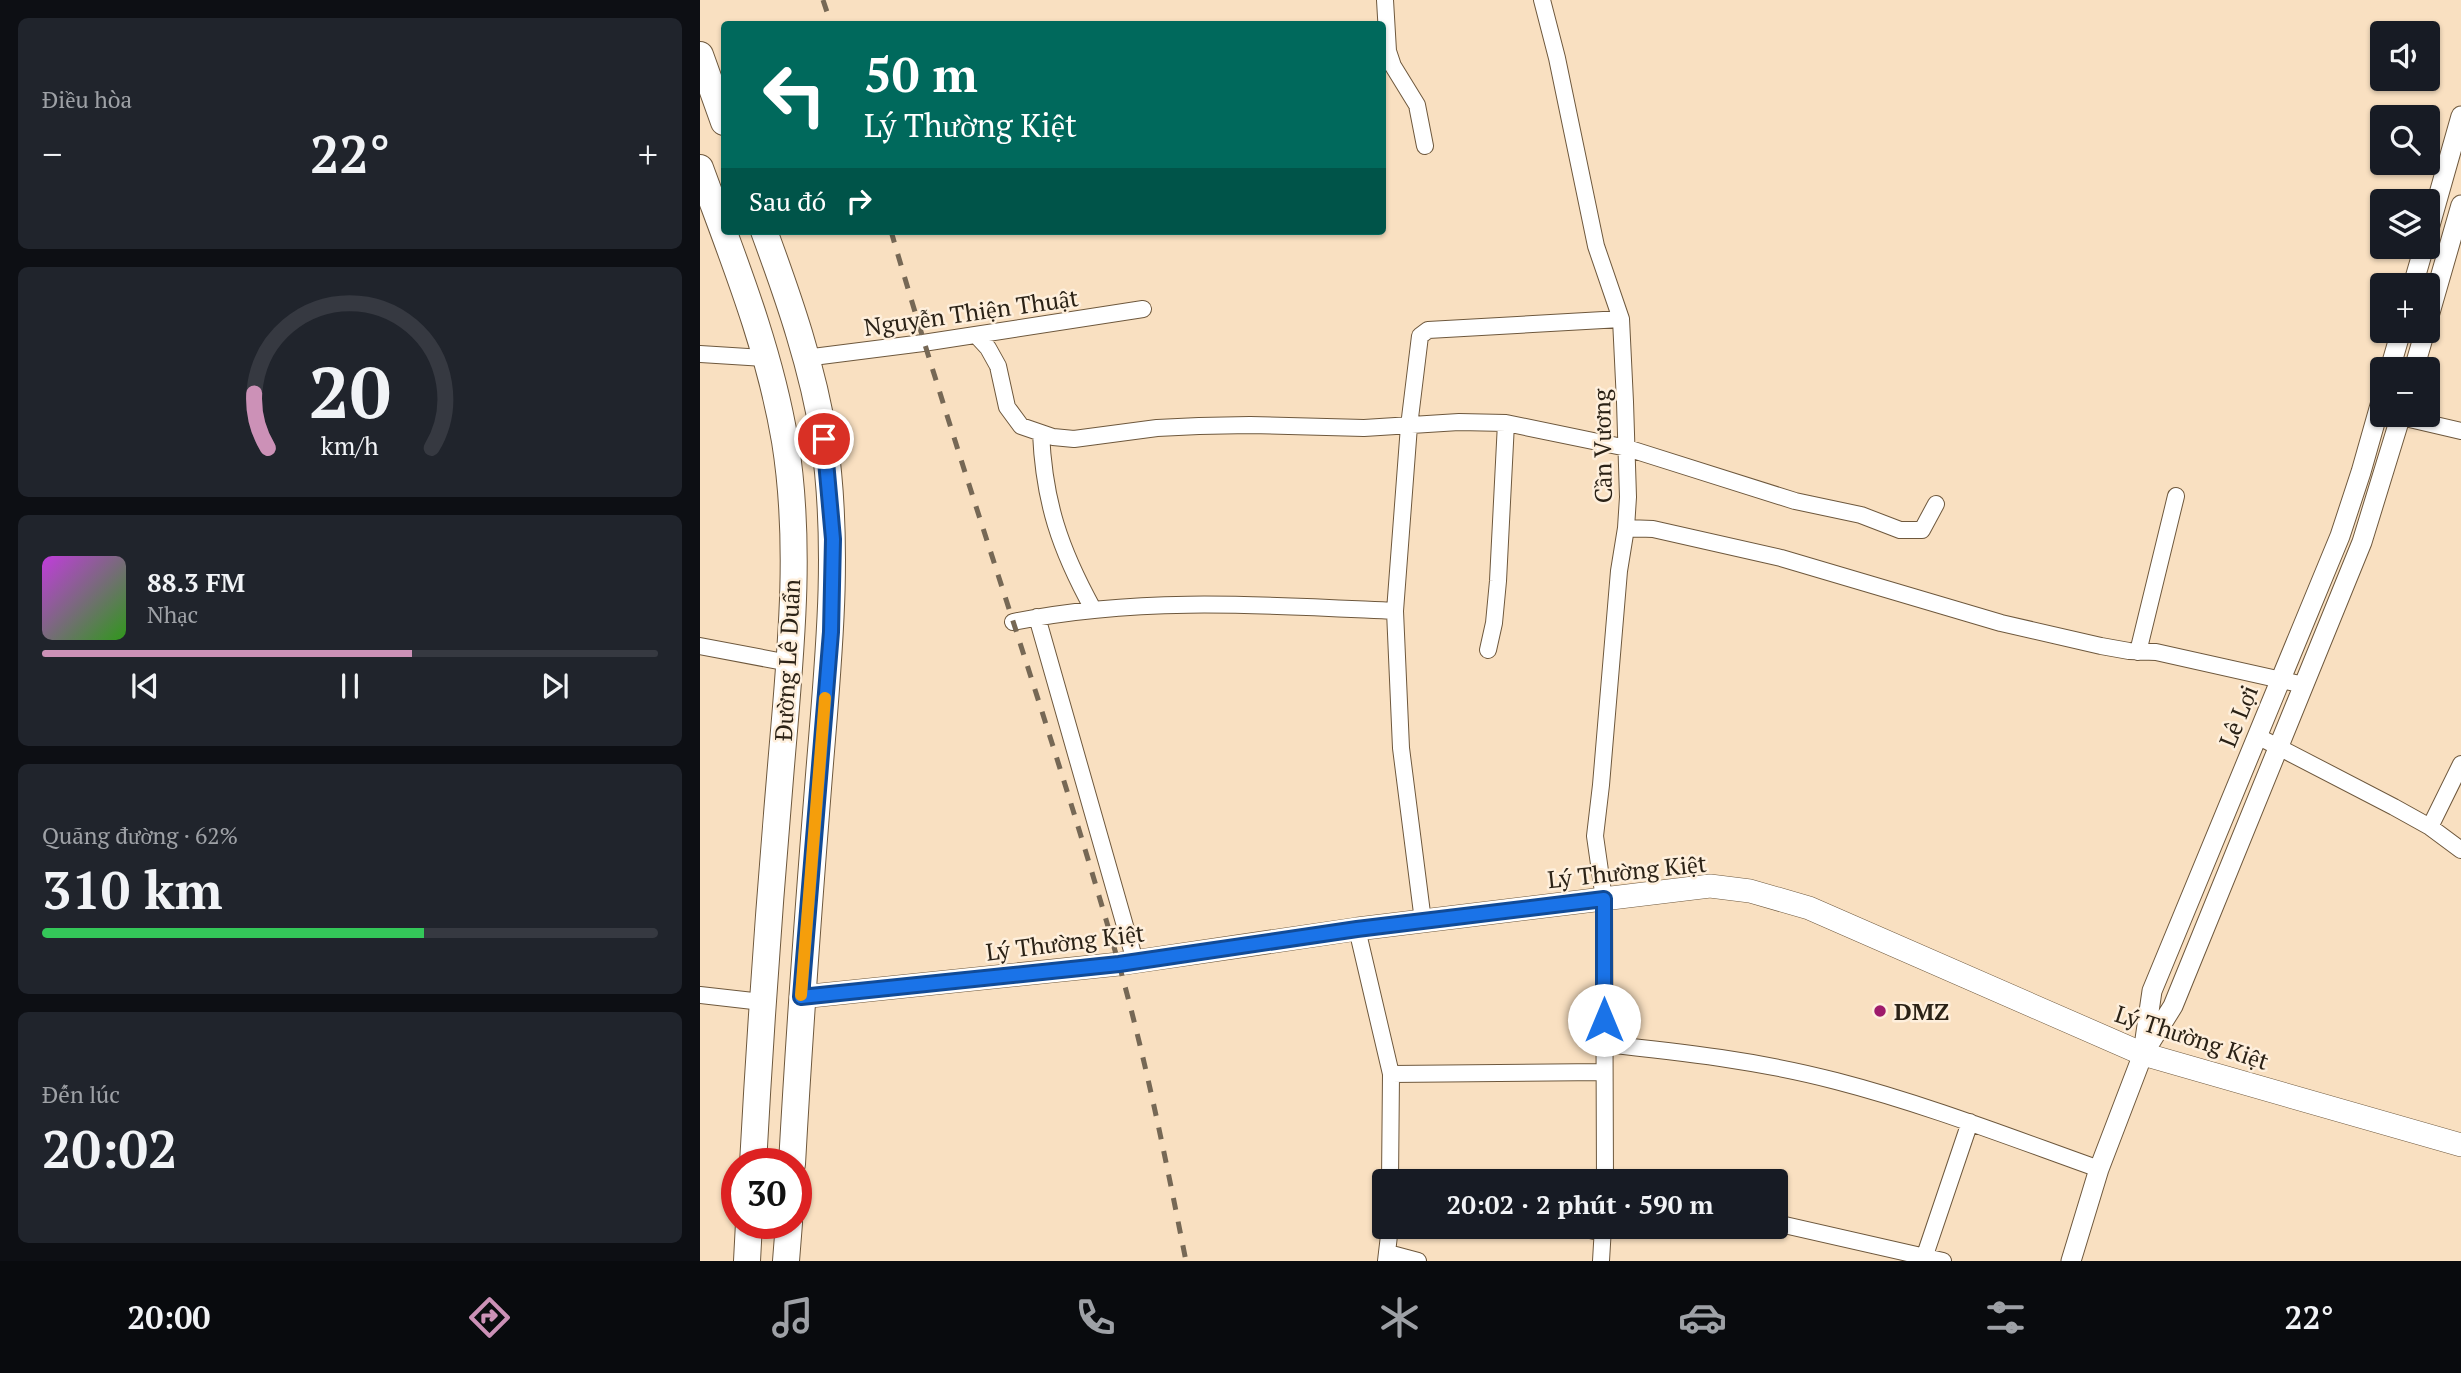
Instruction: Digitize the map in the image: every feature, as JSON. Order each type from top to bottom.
[{"type":"highway","points":[[702,66],[721,114]]},
{"type":"highway","name":"Đường Lê Duẩn","points":[[700,168],[721,226]]},
{"type":"highway","name":"Đường Lê Duẩn","points":[[724,235],[758,328],[785,441],[794,537],[789,663],[762,1002],[754,1148]]},
{"type":"highway","name":"Đường Lê Duẩn","points":[[765,235],[797,322],[824,439],[833,539],[831,632],[801,997],[793,1148]]},
{"type":"highway","points":[[762,1002],[801,997]]},
{"type":"highway","points":[[747,1261],[749,1239]]},
{"type":"highway","points":[[786,1261],[788,1239]]},
{"type":"main road","name":"Lý Thường Kiệt","points":[[801,997],[1135,961],[1357,929],[1710,886],[1750,891],[1809,908],[2143,1054],[2461,1145]]},
{"type":"street","points":[[1385,0],[1388,51],[1393,65],[1417,105],[1425,146]]},
{"type":"street","name":"Cần Vương","points":[[1542,0],[1557,58],[1596,246],[1621,319],[1627,448],[1626,528],[1619,571],[1595,836],[1604,899],[1605,1169]]},
{"type":"street","points":[[2440,193],[2460,127]]},
{"type":"street","points":[[2440,278],[2461,205]]},
{"type":"street","name":"Nguyễn Thiện Thuật","points":[[805,358],[1143,309]]},
{"type":"street","points":[[1423,921],[1401,748],[1395,611],[1409,426],[1420,336],[1424,331],[1621,319]]},
{"type":"street","points":[[976,335],[988,348],[998,366],[1007,408],[1021,426],[1053,437],[1074,439],[1157,428],[1199,426],[1364,428],[1459,422],[1506,423],[1627,448],[1745,486],[1796,501],[1861,515],[1908,531],[1922,530],[1936,504]]},
{"type":"street","points":[[700,354],[765,358]]},
{"type":"street","points":[[1488,650],[1498,581],[1506,423]]},
{"type":"street","points":[[2440,426],[2461,431]]},
{"type":"street","name":"Lê Lợi","points":[[2143,1054],[2152,991],[2340,536],[2373,427]]},
{"type":"street","name":"Lê Lợi","points":[[2071,1261],[2099,1169],[2143,1054],[2173,1006],[2362,542],[2398,427]]},
{"type":"street","points":[[1041,433],[1042,473],[1051,511],[1075,577],[1093,609]]},
{"type":"street","points":[[2138,652],[2176,496]]},
{"type":"street","points":[[1626,528],[1653,529],[1781,558],[2001,624],[2101,646],[2155,652],[2304,685]]},
{"type":"street","points":[[2340,536],[2362,542]]},
{"type":"street","points":[[1013,622],[1093,609],[1184,603],[1395,611]]},
{"type":"street","points":[[1037,617],[1135,961]]},
{"type":"street","points":[[700,646],[789,663]]},
{"type":"street","points":[[2257,736],[2430,827],[2461,850]]},
{"type":"street","points":[[2430,827],[2461,764]]},
{"type":"street","points":[[2192,893],[2216,903]]},
{"type":"street","points":[[1357,929],[1391,1074],[1390,1169]]},
{"type":"street","points":[[700,995],[762,1002]]},
{"type":"street","points":[[1604,1044],[1705,1054],[1835,1080],[1970,1122],[2099,1169]]},
{"type":"street","points":[[1391,1074],[1604,1072]]},
{"type":"street","points":[[1923,1259],[1970,1122]]},
{"type":"street","points":[[1788,1226],[1923,1259],[1942,1261]]},
{"type":"street","points":[[1389,1239],[1387,1257],[1418,1261]]},
{"type":"street","points":[[1601,1261],[1602,1239]]},
{"type":"railway","points":[[823,0],[830,21]]},
{"type":"railway","points":[[892,235],[1118,961],[1147,1073],[1186,1261]]},
{"type":"slow traffic","points":[[801,995],[825,698]]},
{"type":"place","name":"DMZ","points":[[1880,1011]]},
{"type":"route","points":[[824,439],[833,539],[831,632],[801,997],[1119,964],[1357,929],[1604,899],[1604,1020]]}]
